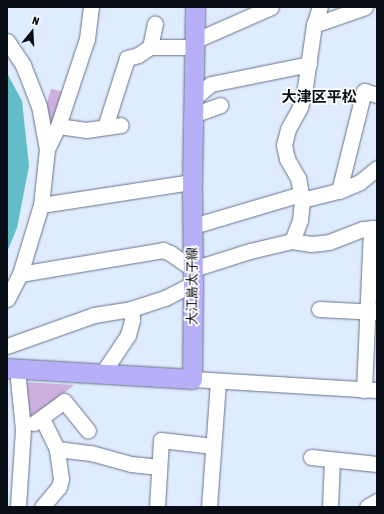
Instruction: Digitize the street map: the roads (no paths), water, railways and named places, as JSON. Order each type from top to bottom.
[{"type":"main road","name":"大江島太子線","points":[[192,379],[192,182],[195,7]]},
{"type":"main road","points":[[12,369],[192,379]]},
{"type":"street","points":[[47,149],[58,126],[88,39],[91,7]]},
{"type":"street","points":[[105,127],[127,58],[138,55],[150,47],[194,44],[271,7]]},
{"type":"street","points":[[292,241],[300,220],[301,197],[298,178],[287,159],[284,145],[288,129],[300,107],[304,94],[314,25],[320,7]]},
{"type":"street","points":[[314,25],[365,7]]},
{"type":"street","points":[[150,47],[155,24]]},
{"type":"street","points":[[7,41],[23,65],[39,106],[47,149],[41,205],[20,274],[7,299]]},
{"type":"street","points":[[193,107],[211,84],[309,64]]},
{"type":"street","points":[[339,191],[364,91],[377,95]]},
{"type":"street","points":[[193,107],[220,105]]},
{"type":"street","points":[[58,126],[86,130],[121,125]]},
{"type":"street","points":[[193,226],[301,197],[339,191],[360,182],[377,168]]},
{"type":"street","points":[[41,205],[192,182]]},
{"type":"street","points":[[7,346],[94,315],[131,309],[165,298],[193,276],[250,251],[292,241],[311,244],[329,242],[363,229],[374,228],[371,390],[218,382],[192,379]]},
{"type":"street","points":[[20,274],[163,250],[170,253],[193,276]]},
{"type":"street","points":[[102,374],[128,335],[132,320],[131,309]]},
{"type":"street","points":[[320,309],[373,312]]},
{"type":"street","points":[[12,369],[23,429],[18,507]]},
{"type":"street","points":[[209,507],[218,382]]},
{"type":"street","points":[[23,429],[42,418],[64,401],[88,431]]},
{"type":"street","points":[[42,418],[57,449],[61,480],[59,487],[42,507]]},
{"type":"street","points":[[157,507],[161,440],[213,446]]},
{"type":"street","points":[[57,449],[91,453],[131,464],[159,467]]},
{"type":"street","points":[[311,457],[377,464]]},
{"type":"street","points":[[330,507],[332,460]]},
{"type":"water","points":[[7,73],[22,101],[29,166],[17,228],[7,252]]},
{"type":"district","name":"大津区平松","points":[[319,97]]}]
